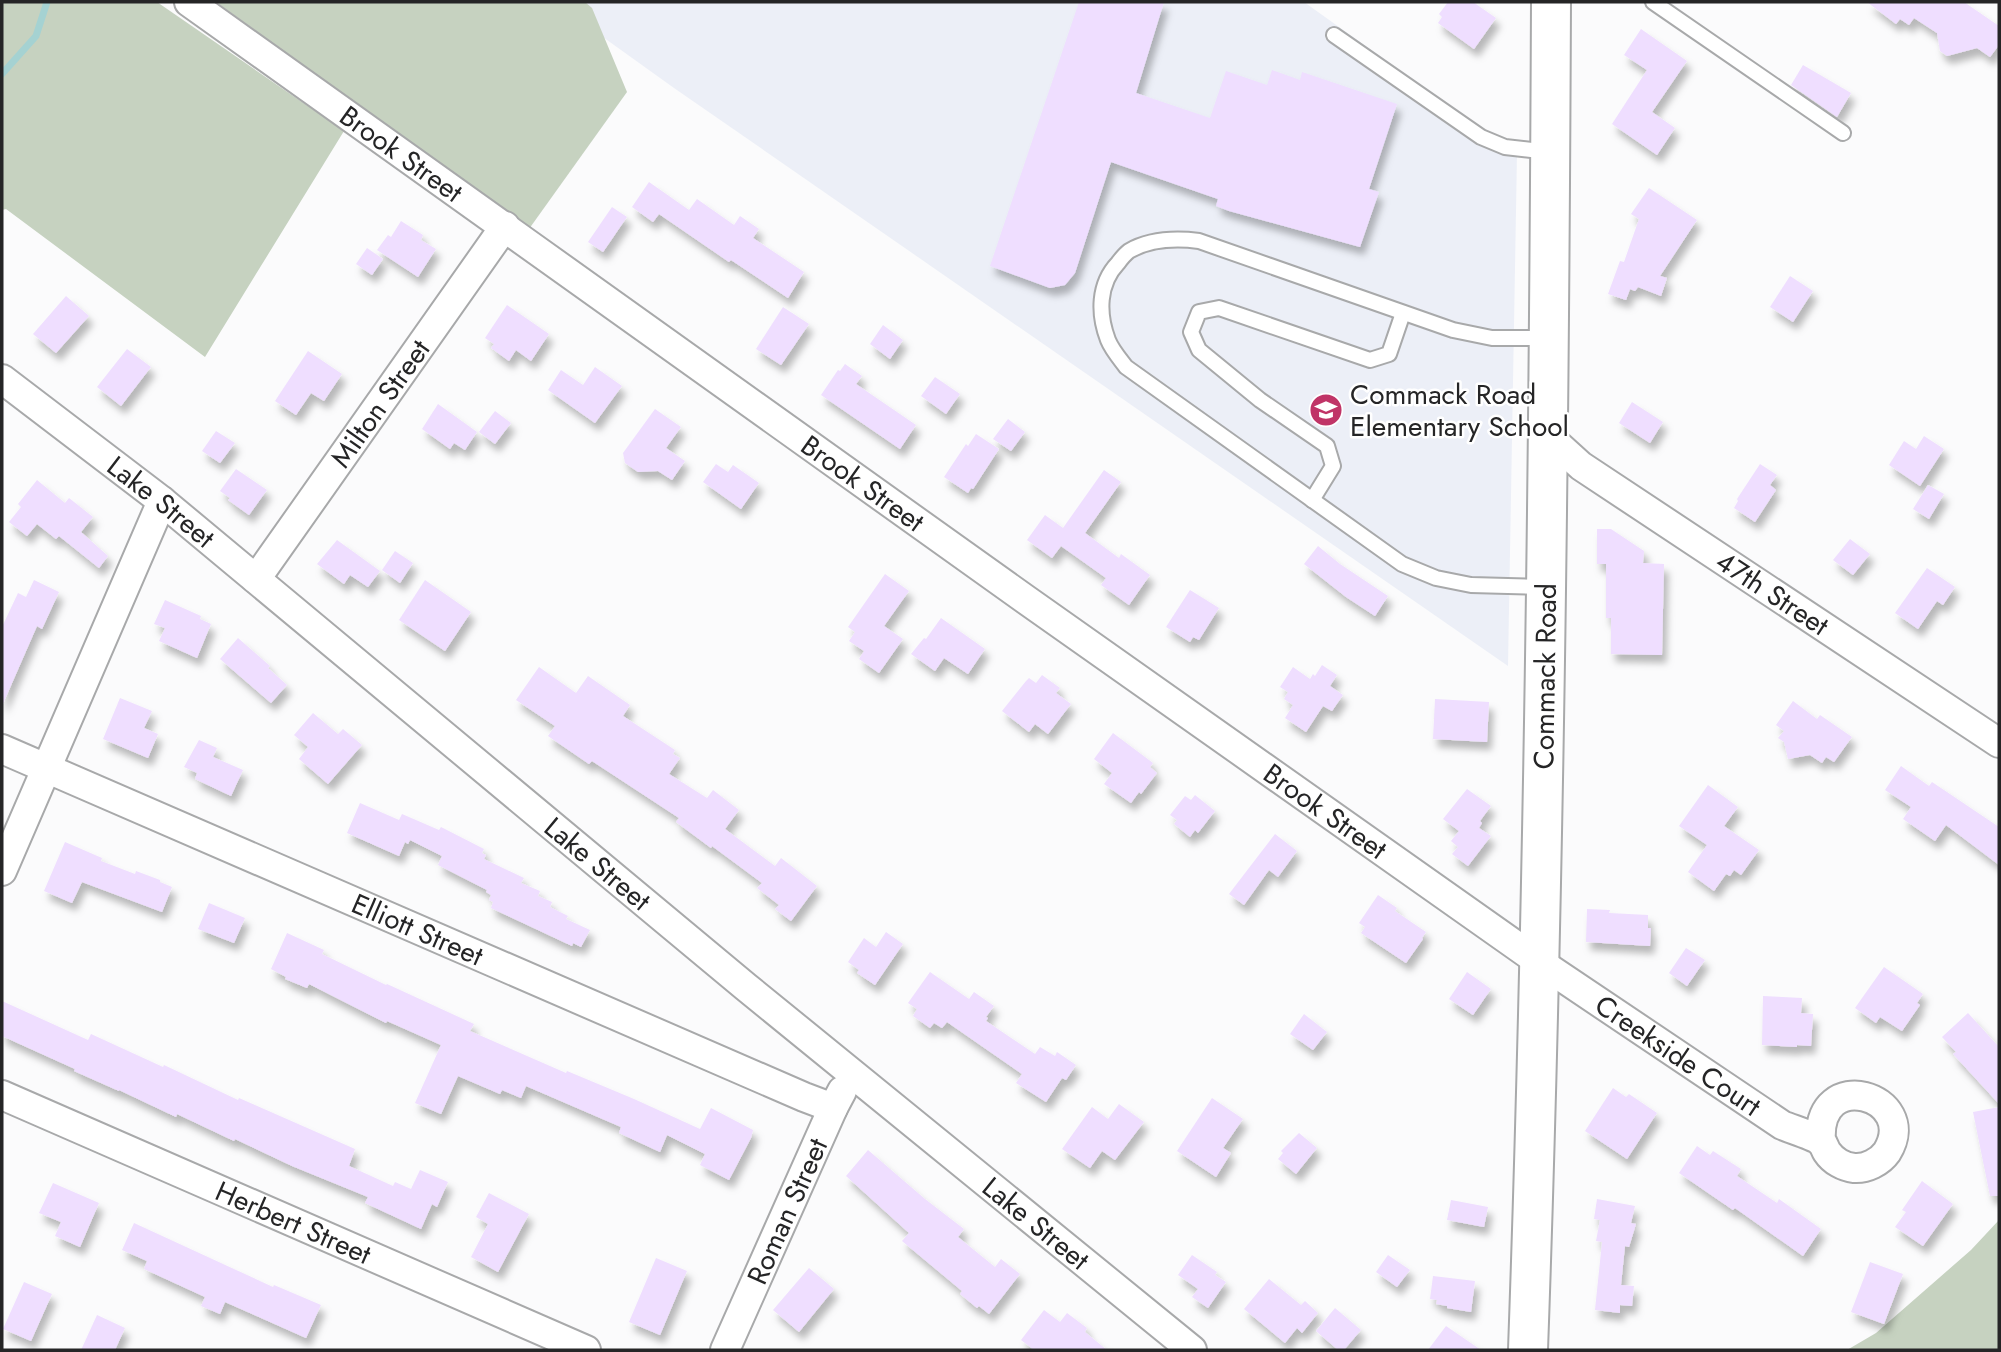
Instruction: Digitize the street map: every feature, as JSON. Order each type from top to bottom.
[{"type":"street","name":"Brook Street","points":[[189,2],[1025,599],[1538,961]]},
{"type":"street","name":"Commack Road","points":[[1528,1350],[1549,436],[1551,2]]},
{"type":"street","name":"Milton Street","points":[[256,579],[505,226]]},
{"type":"street","name":"Lake Street","points":[[2,379],[162,501],[746,987],[1192,1350]]},
{"type":"street","name":"47th Street","points":[[1549,436],[1581,466],[1999,743]]},
{"type":"street","points":[[2,871],[162,501]]},
{"type":"street","name":"Elliott Street","points":[[2,749],[833,1108]]},
{"type":"street","name":"Creekside Court","points":[[1538,961],[1782,1125],[1821,1142]]},
{"type":"street","name":"Roman Street","points":[[726,1350],[833,1108],[853,1073]]},
{"type":"street","name":"Herbert Street","points":[[2,1095],[586,1350]]},
{"type":"lane","points":[[1653,2],[1843,133]]},
{"type":"lane","points":[[1334,36],[1481,137],[1505,147],[1550,153]]},
{"type":"lane","points":[[1546,587],[1471,585],[1436,578],[1402,564],[1126,367],[1109,343],[1101,316],[1102,292],[1111,270],[1128,252],[1151,242],[1199,240],[1453,330],[1492,338],[1549,338]]},
{"type":"lane","points":[[1312,500],[1333,466],[1327,446],[1260,400],[1199,350],[1191,332],[1199,312],[1219,308],[1370,360],[1389,354],[1403,313]]},
{"type":"shaded area","name":"Commack Road Elementary School","points":[[554,2],[1304,2],[1517,154],[1508,666],[674,88]]},
{"type":"green space","points":[[2,2],[157,2],[344,131],[205,357],[6,209],[2,210]]},
{"type":"green space","points":[[216,2],[585,2],[592,8],[627,92],[529,229]]},
{"type":"green space","points":[[1999,1220],[1999,1350],[1847,1350],[1876,1333],[1971,1250]]},
{"type":"building","points":[[1079,2],[1164,2],[1136,93],[1210,118],[1226,71],[1267,85],[1272,70],[1300,80],[1302,72],[1397,104],[1369,189],[1379,192],[1360,247],[1229,211],[1216,206],[1218,199],[1111,162],[1075,273],[1065,285],[1050,288],[990,266]]},
{"type":"building","points":[[1448,2],[1473,2],[1496,18],[1474,49],[1438,23],[1442,17],[1439,14]]},
{"type":"building","points":[[1867,2],[1964,2],[1999,26],[1999,45],[1990,57],[1977,48],[1947,56],[1940,51],[1937,33],[1914,18],[1909,25],[1900,19],[1896,24]]},
{"type":"building","points":[[1641,29],[1687,61],[1652,112],[1675,128],[1657,155],[1612,124],[1647,70],[1624,55]]},
{"type":"building","points":[[1803,65],[1851,93],[1837,117],[1791,85]]},
{"type":"building","points":[[649,182],[689,210],[697,199],[734,225],[740,216],[759,229],[753,238],[804,272],[788,298],[659,214],[653,222],[632,207]]},
{"type":"building","points":[[1649,188],[1697,220],[1660,276],[1667,278],[1661,296],[1638,287],[1635,291],[1630,289],[1626,300],[1608,294],[1620,261],[1624,262],[1639,219],[1631,214]]},
{"type":"building","points":[[612,207],[627,217],[603,252],[588,242]]},
{"type":"building","points":[[401,221],[423,235],[421,240],[436,249],[418,277],[377,250],[388,235],[391,237]]},
{"type":"building","points":[[367,248],[383,259],[372,275],[356,264]]},
{"type":"building","points":[[1790,276],[1813,291],[1793,322],[1770,307]]},
{"type":"building","points":[[66,296],[89,316],[56,353],[33,334]]},
{"type":"building","points":[[507,305],[549,334],[531,361],[516,350],[509,361],[491,348],[494,344],[485,338]]},
{"type":"building","points":[[783,307],[809,324],[781,365],[756,349]]},
{"type":"building","points":[[883,325],[903,340],[890,359],[870,344]]},
{"type":"building","points":[[127,349],[151,367],[121,406],[97,387]]},
{"type":"building","points":[[308,351],[342,374],[324,401],[311,393],[296,415],[275,401]]},
{"type":"building","points":[[845,364],[862,376],[856,384],[916,425],[900,449],[821,395]]},
{"type":"building","points":[[595,367],[622,386],[595,423],[548,390],[561,370],[583,385]]},
{"type":"building","points":[[935,377],[960,394],[946,414],[921,396]]},
{"type":"building","points":[[1632,402],[1663,422],[1650,443],[1619,423]]},
{"type":"building","points":[[438,404],[477,432],[465,450],[454,443],[450,449],[422,429]]},
{"type":"building","points":[[655,409],[681,427],[666,448],[685,461],[672,480],[658,471],[638,472],[625,463],[623,453]]},
{"type":"building","points":[[495,411],[511,423],[495,444],[479,432]]},
{"type":"building","points":[[1008,419],[1025,432],[1011,451],[993,439]]},
{"type":"building","points":[[216,431],[235,443],[220,463],[202,451]]},
{"type":"building","points":[[976,434],[999,449],[968,493],[944,477]]},
{"type":"building","points":[[1924,436],[1944,449],[1920,486],[1889,465],[1904,441],[1916,449]]},
{"type":"building","points":[[716,464],[728,472],[733,465],[759,483],[741,509],[703,482]]},
{"type":"building","points":[[1760,464],[1777,475],[1770,485],[1776,490],[1755,522],[1734,508]]},
{"type":"building","points":[[236,469],[267,490],[249,515],[220,491]]},
{"type":"building","points":[[1104,470],[1121,482],[1085,533],[1119,558],[1121,554],[1150,575],[1129,605],[1101,585],[1106,578],[1061,546],[1052,558],[1027,540],[1045,515],[1063,528]]},
{"type":"building","points":[[37,480],[65,503],[69,498],[93,517],[81,532],[108,556],[99,568],[59,536],[56,539],[37,524],[27,536],[9,522],[21,507],[18,504]]},
{"type":"building","points":[[1928,485],[1944,494],[1929,519],[1913,509]]},
{"type":"building","points":[[1597,529],[1611,529],[1644,551],[1643,563],[1664,564],[1662,655],[1611,654],[1611,618],[1606,618],[1606,564],[1597,564]]},
{"type":"building","points":[[1850,539],[1870,554],[1853,575],[1833,560]]},
{"type":"building","points":[[337,540],[380,571],[368,587],[350,575],[344,584],[317,564]]},
{"type":"building","points":[[1318,546],[1388,596],[1375,616],[1304,564]]},
{"type":"building","points":[[395,551],[413,563],[400,583],[382,570]]},
{"type":"building","points":[[1927,568],[1955,587],[1943,605],[1937,601],[1918,629],[1895,613]]},
{"type":"building","points":[[885,574],[909,591],[884,626],[903,639],[879,673],[859,659],[864,651],[849,641],[855,632],[848,627]]},
{"type":"building","points":[[34,580],[59,592],[42,629],[37,626],[2,706],[2,627],[18,593],[26,597]]},
{"type":"building","points":[[425,580],[471,612],[445,651],[399,620]]},
{"type":"building","points":[[1190,590],[1219,608],[1199,640],[1193,637],[1190,642],[1166,627]]},
{"type":"building","points":[[165,600],[201,616],[200,619],[211,624],[197,658],[159,641],[165,628],[154,624]]},
{"type":"building","points":[[941,618],[985,649],[968,674],[944,658],[935,671],[911,654]]},
{"type":"building","points":[[238,638],[287,685],[271,703],[220,659]]},
{"type":"building","points":[[1322,665],[1337,675],[1330,686],[1343,695],[1332,711],[1323,706],[1306,732],[1285,718],[1293,705],[1284,699],[1288,692],[1280,687],[1293,667],[1310,679]]},
{"type":"building","points":[[539,667],[576,693],[588,676],[630,705],[623,716],[675,750],[673,754],[680,758],[669,774],[707,798],[713,790],[739,810],[725,829],[775,866],[781,858],[817,886],[791,921],[775,909],[779,905],[757,888],[762,883],[676,822],[679,818],[592,761],[589,764],[548,736],[555,726],[516,700]]},
{"type":"building","points":[[1042,675],[1060,688],[1056,693],[1071,704],[1048,734],[1035,724],[1029,732],[1002,711],[1029,678],[1036,683]]},
{"type":"building","points":[[120,698],[152,711],[144,728],[158,734],[148,758],[103,739]]},
{"type":"building","points":[[1435,699],[1489,702],[1487,742],[1433,739]]},
{"type":"building","points":[[1793,701],[1817,719],[1820,715],[1852,737],[1834,762],[1826,757],[1822,763],[1810,755],[1788,759],[1784,742],[1778,738],[1784,731],[1776,725]]},
{"type":"building","points":[[313,713],[338,734],[343,729],[362,745],[328,784],[299,759],[308,747],[294,735]]},
{"type":"building","points":[[1113,733],[1153,763],[1150,767],[1157,773],[1131,803],[1104,784],[1112,773],[1094,759]]},
{"type":"building","points":[[199,740],[217,748],[213,757],[243,770],[231,796],[195,779],[197,773],[184,767]]},
{"type":"building","points":[[1901,766],[1929,786],[1932,782],[1999,827],[1999,865],[1946,825],[1935,841],[1903,819],[1911,807],[1885,790]]},
{"type":"building","points":[[1708,785],[1738,807],[1724,826],[1759,850],[1741,875],[1734,870],[1730,876],[1726,874],[1714,891],[1688,872],[1707,845],[1679,826]]},
{"type":"building","points":[[1467,789],[1491,806],[1480,821],[1482,823],[1479,828],[1491,836],[1468,866],[1452,854],[1458,847],[1451,841],[1459,831],[1443,819]]},
{"type":"building","points":[[1195,795],[1215,811],[1198,833],[1195,830],[1190,837],[1174,824],[1177,820],[1170,815],[1185,796],[1191,800]]},
{"type":"building","points":[[360,803],[399,820],[402,814],[439,830],[441,827],[484,849],[484,859],[524,878],[521,883],[540,891],[538,896],[552,902],[550,907],[568,916],[566,919],[590,930],[581,947],[573,943],[572,946],[491,908],[493,902],[489,900],[491,895],[487,890],[438,865],[442,856],[410,840],[408,844],[405,842],[399,856],[347,833]]},
{"type":"building","points":[[1275,834],[1297,851],[1278,877],[1269,870],[1244,905],[1229,894]]},
{"type":"building","points":[[65,842],[102,858],[101,861],[135,874],[136,871],[172,887],[162,912],[82,882],[72,903],[44,891]]},
{"type":"building","points":[[1378,895],[1397,908],[1395,911],[1426,932],[1406,963],[1361,933],[1365,927],[1359,923]]},
{"type":"building","points":[[209,903],[245,918],[234,943],[198,929]]},
{"type":"building","points":[[1587,909],[1648,915],[1648,928],[1651,928],[1650,946],[1586,942]]},
{"type":"building","points":[[886,932],[903,944],[875,985],[857,973],[859,970],[848,962],[864,938],[876,947]]},
{"type":"building","points":[[287,933],[324,950],[322,954],[474,1024],[470,1031],[700,1129],[711,1108],[753,1130],[751,1138],[729,1180],[700,1165],[705,1154],[667,1135],[660,1152],[619,1133],[621,1127],[526,1086],[521,1098],[502,1090],[500,1094],[458,1076],[441,1114],[415,1103],[441,1045],[387,1021],[386,1023],[309,984],[307,988],[285,979],[286,977],[271,969]]},
{"type":"building","points":[[1686,948],[1705,960],[1687,986],[1669,973]]},
{"type":"building","points":[[1884,967],[1923,994],[1917,1003],[1920,1005],[1902,1031],[1880,1017],[1876,1023],[1855,1008]]},
{"type":"building","points":[[930,972],[969,999],[974,992],[994,1006],[986,1021],[1035,1054],[1040,1047],[1055,1056],[1057,1052],[1076,1065],[1066,1080],[1062,1078],[1046,1102],[1016,1083],[1022,1074],[947,1022],[942,1028],[934,1023],[930,1028],[913,1016],[917,1009],[908,1003]]},
{"type":"building","points":[[1467,972],[1491,989],[1473,1015],[1449,999]]},
{"type":"building","points":[[1763,996],[1802,998],[1801,1013],[1813,1014],[1811,1046],[1762,1045]]},
{"type":"building","points":[[2,1001],[88,1040],[91,1034],[355,1149],[349,1166],[393,1186],[395,1182],[411,1189],[420,1170],[448,1182],[437,1207],[432,1204],[421,1229],[365,1203],[368,1197],[177,1114],[176,1117],[2,1036]]},
{"type":"building","points":[[1968,1013],[1999,1047],[1999,1104],[1953,1054],[1956,1052],[1942,1037]]},
{"type":"building","points":[[1304,1014],[1327,1032],[1313,1050],[1290,1034]]},
{"type":"building","points":[[1613,1088],[1626,1097],[1629,1094],[1657,1113],[1627,1159],[1585,1131]]},
{"type":"building","points":[[1212,1098],[1243,1119],[1223,1148],[1231,1153],[1216,1177],[1177,1151]]},
{"type":"building","points":[[1119,1104],[1144,1122],[1115,1160],[1102,1151],[1090,1168],[1062,1149],[1092,1107],[1108,1119]]},
{"type":"building","points":[[1999,1107],[1999,1196],[1990,1196],[1973,1112]]},
{"type":"building","points":[[1299,1133],[1317,1148],[1296,1174],[1278,1159],[1283,1153],[1281,1151]]},
{"type":"building","points":[[1697,1146],[1710,1155],[1713,1151],[1741,1169],[1737,1176],[1777,1203],[1779,1199],[1821,1229],[1803,1256],[1679,1173]]},
{"type":"building","points":[[868,1150],[964,1229],[958,1237],[995,1267],[1001,1259],[1020,1274],[989,1314],[960,1294],[962,1291],[902,1241],[909,1233],[846,1176]]},
{"type":"building","points":[[1922,1181],[1953,1204],[1923,1246],[1895,1227],[1906,1212],[1902,1210]]},
{"type":"building","points":[[53,1183],[99,1203],[80,1247],[55,1236],[61,1222],[39,1213]]},
{"type":"building","points":[[489,1193],[529,1214],[498,1272],[471,1257],[488,1224],[476,1217]]},
{"type":"building","points":[[1597,1199],[1635,1206],[1631,1223],[1636,1224],[1629,1247],[1625,1246],[1621,1285],[1634,1286],[1632,1306],[1620,1305],[1620,1313],[1595,1310],[1602,1242],[1596,1241],[1600,1220],[1594,1219]]},
{"type":"building","points":[[1451,1200],[1488,1207],[1484,1227],[1447,1220]]},
{"type":"building","points":[[134,1223],[273,1287],[274,1285],[321,1305],[306,1338],[225,1302],[220,1314],[201,1306],[205,1297],[144,1269],[147,1261],[122,1250]]},
{"type":"building","points":[[1192,1255],[1217,1272],[1215,1275],[1226,1282],[1208,1308],[1192,1297],[1198,1289],[1178,1275]]},
{"type":"building","points":[[1388,1255],[1410,1270],[1397,1287],[1376,1272]]},
{"type":"building","points":[[656,1258],[687,1271],[660,1335],[629,1322]]},
{"type":"building","points":[[1870,1262],[1903,1274],[1884,1324],[1851,1312]]},
{"type":"building","points":[[809,1268],[834,1289],[799,1332],[773,1310]]},
{"type":"building","points":[[1433,1276],[1475,1281],[1471,1312],[1447,1308],[1436,1304],[1437,1300],[1430,1299]]},
{"type":"building","points":[[1269,1279],[1301,1305],[1305,1301],[1318,1313],[1302,1333],[1297,1328],[1285,1343],[1244,1309]]},
{"type":"building","points":[[24,1282],[52,1294],[31,1341],[3,1329]]},
{"type":"building","points":[[1335,1308],[1361,1330],[1344,1350],[1338,1350],[1316,1331]]},
{"type":"building","points":[[1044,1310],[1060,1322],[1067,1313],[1087,1328],[1085,1332],[1107,1350],[1034,1350],[1021,1340]]},
{"type":"building","points":[[97,1315],[125,1328],[115,1350],[81,1350]]},
{"type":"building","points":[[1446,1326],[1481,1350],[1428,1350]]},
{"type":"waterway","points":[[2,74],[36,36],[47,2]]},
{"type":"place","name":"Commack Road Elementary School","points":[[1326,410]]}]
